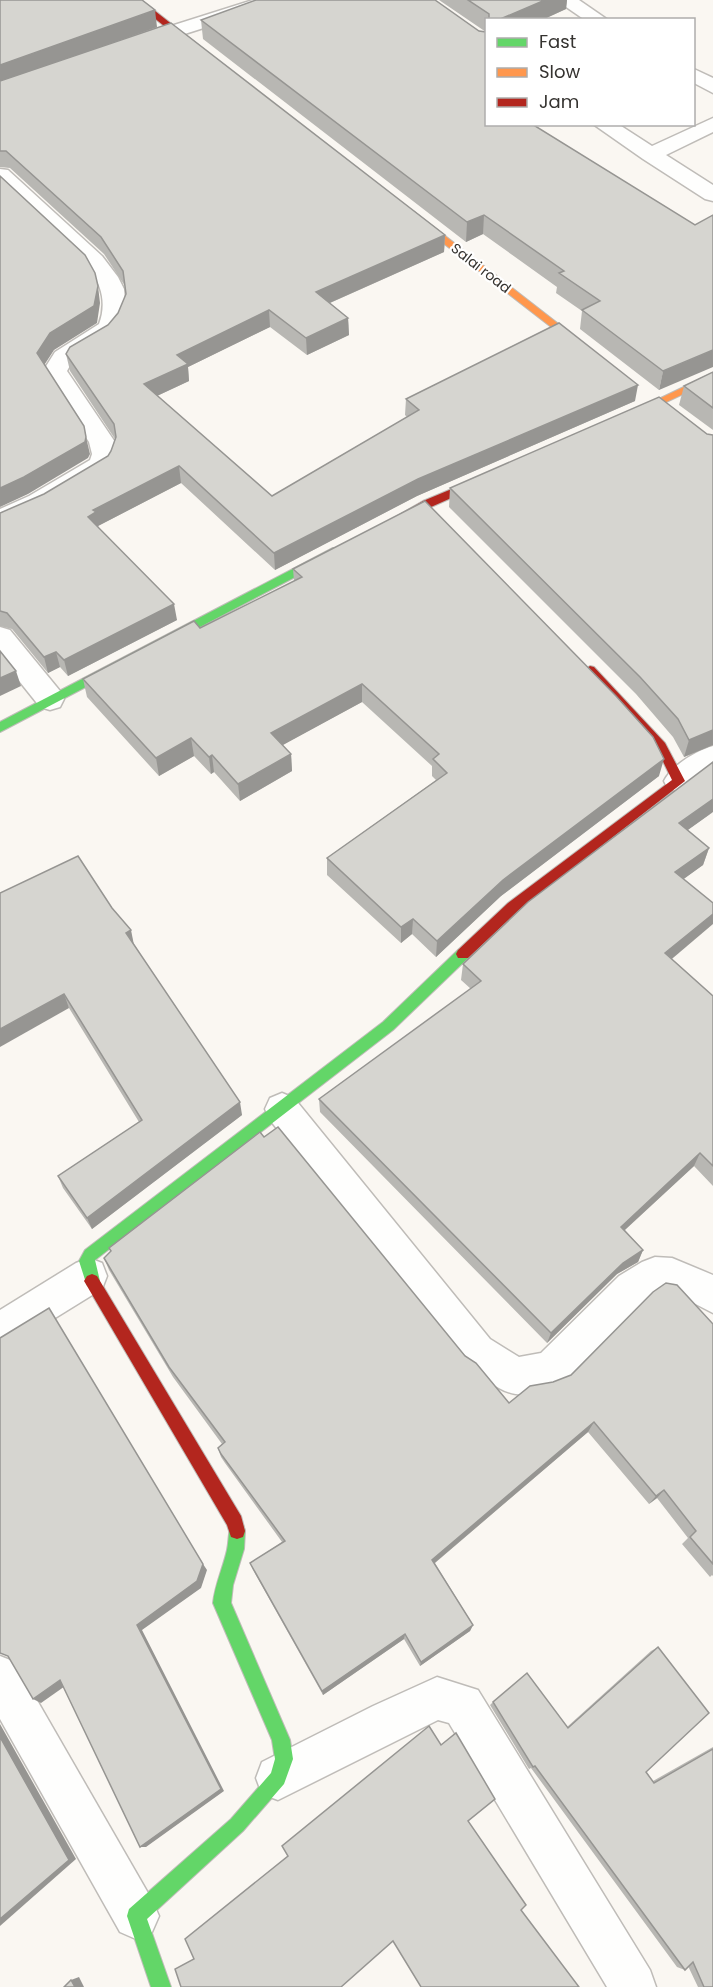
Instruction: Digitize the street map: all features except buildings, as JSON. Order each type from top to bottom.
[{"type":"street","points":[[136,0],[212,60]]},
{"type":"street","points":[[119,50],[174,30],[272,0]]},
{"type":"street","points":[[566,0],[596,18]]},
{"type":"street","points":[[695,76],[713,87]]},
{"type":"street","points":[[650,155],[713,124]]},
{"type":"street","points":[[606,126],[713,194]]},
{"type":"street","points":[[0,175],[92,260],[109,279],[115,303],[110,327],[103,334],[65,355],[57,362],[54,371],[102,442],[105,454],[101,465],[38,502],[0,520]]},
{"type":"street","name":"Salai road","points":[[401,206],[600,360]]},
{"type":"street","points":[[613,423],[713,376]]},
{"type":"street","points":[[374,531],[431,508],[504,471]]},
{"type":"street","points":[[0,727],[343,547]]},
{"type":"street","points":[[0,638],[50,699]]},
{"type":"street","points":[[583,663],[661,746],[679,781]]},
{"type":"street","points":[[278,1778],[284,1759],[281,1740],[222,1603],[221,1591],[238,1548],[239,1535],[235,1522],[89,1276],[87,1261],[90,1255],[388,1026],[513,907],[713,757]]},
{"type":"street","points":[[282,1109],[477,1352],[515,1377],[551,1371],[632,1289],[655,1275],[672,1276],[689,1281],[713,1295]]},
{"type":"street","points":[[0,1331],[89,1276]]},
{"type":"street","points":[[0,1677],[136,1916],[161,1987]]},
{"type":"street","points":[[136,1916],[237,1825],[278,1778],[437,1698],[463,1705],[633,1987]]},
{"type":"traffic: fast","points":[[0,727],[333,552]]},
{"type":"traffic: fast","points":[[92,1281],[87,1261],[90,1255],[388,1026],[463,954]]},
{"type":"traffic: fast","points":[[161,1987],[136,1916],[237,1825],[278,1778],[284,1759],[281,1740],[222,1603],[236,1549],[237,1531]]},
{"type":"traffic: slow","points":[[410,213],[589,352]]},
{"type":"traffic: slow","points":[[622,419],[713,376]]},
{"type":"traffic: jam","points":[[136,0],[203,53]]},
{"type":"traffic: jam","points":[[387,525],[427,504],[490,477]]},
{"type":"traffic: jam","points":[[463,954],[513,907],[679,781],[661,746],[590,670]]},
{"type":"traffic: jam","points":[[92,1281],[235,1522],[237,1531]]}]
